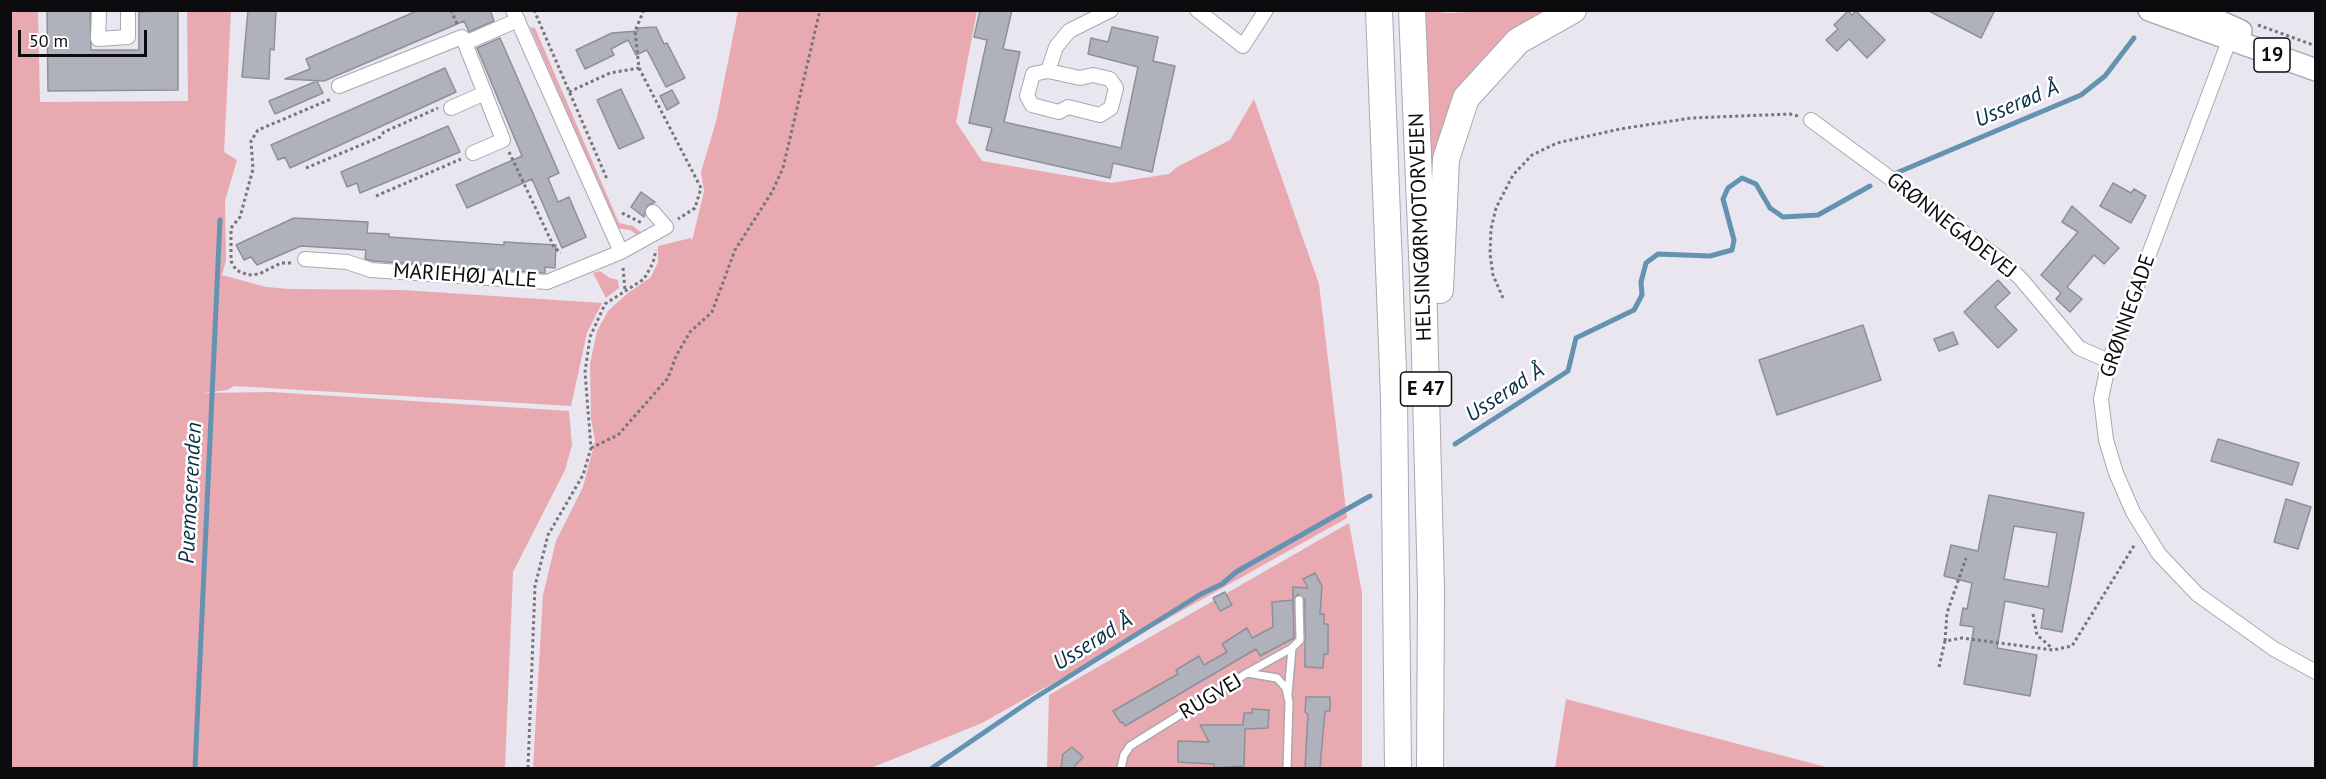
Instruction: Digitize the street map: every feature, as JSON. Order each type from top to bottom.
[{"type":"highway","name":"HELSINGØRMOTORVEJEN","points":[[1378,10],[1394,397],[1398,768]]},
{"type":"highway","name":"HELSINGØRMOTORVEJEN","points":[[1412,10],[1423,278],[1431,590],[1430,768]]},
{"type":"highway","points":[[1431,590],[1443,477],[1440,283],[1446,159],[1470,92],[1518,41],[1573,10]]},
{"type":"main road","name":"19","points":[[2149,10],[2237,30],[2316,61]]},
{"type":"main road","name":"19","points":[[2195,10],[2316,70]]},
{"type":"street","points":[[99,10],[98,39],[128,37],[128,10]]},
{"type":"street","points":[[1048,71],[1056,47],[1069,31],[1112,10]]},
{"type":"street","points":[[1197,10],[1243,46],[1266,10]]},
{"type":"street","points":[[465,43],[516,15],[621,252]]},
{"type":"street","name":"GRØNNEGADE","points":[[2237,30],[2109,361],[2101,399],[2106,440],[2116,473],[2159,554],[2197,594],[2274,649],[2316,672]]},
{"type":"street","points":[[339,86],[462,37],[503,140],[473,153]]},
{"type":"street","points":[[1048,71],[1080,78],[1093,75],[1110,79],[1116,88],[1111,108],[1100,115],[1068,107],[1059,112],[1032,105],[1027,96],[1033,74],[1048,71]]},
{"type":"street","points":[[451,108],[485,93]]},
{"type":"street","name":"GRØNNEGADEVEJ","points":[[1811,120],[2000,259],[2021,279],[2079,348],[2109,361]]},
{"type":"street","points":[[653,212],[666,227]]},
{"type":"street","name":"MARIEHØJ ALLE","points":[[305,259],[347,262],[371,270],[547,282],[621,252],[666,227]]},
{"type":"lane","points":[[1247,673],[1292,648],[1300,640],[1299,600]]},
{"type":"lane","points":[[1287,768],[1288,698],[1292,648]]},
{"type":"lane","name":"RUGVEJ","points":[[1121,768],[1124,755],[1130,746],[1247,673],[1277,678],[1286,688],[1288,698]]},
{"type":"path","points":[[534,10],[609,184]]},
{"type":"path","points":[[644,10],[635,31],[639,68],[701,188],[694,208],[666,227]]},
{"type":"path","points":[[591,448],[618,435],[668,378],[676,356],[690,332],[712,312],[735,250],[772,192],[783,168],[820,10]]},
{"type":"path","points":[[2237,30],[2316,46]]},
{"type":"path","points":[[569,92],[610,73],[639,68]]},
{"type":"path","points":[[305,259],[299,264],[281,263],[253,275],[243,274],[236,270],[231,261],[230,233],[238,221],[249,186],[254,160],[251,141],[255,133],[336,98],[339,86]]},
{"type":"path","points":[[306,168],[380,137],[384,132],[444,105],[451,108]]},
{"type":"path","points":[[1503,298],[1493,275],[1491,229],[1496,208],[1514,175],[1532,155],[1557,143],[1620,129],[1691,118],[1790,114],[1811,120]]},
{"type":"path","points":[[503,140],[554,247],[561,253]]},
{"type":"path","points":[[376,196],[473,153]]},
{"type":"path","points":[[528,768],[535,586],[548,535],[583,475],[591,448],[585,372],[590,337],[605,304],[644,279],[649,272],[656,251],[652,236],[640,221],[623,215],[618,205]]},
{"type":"path","points":[[621,252],[625,290]]},
{"type":"path","points":[[1944,641],[1962,638],[2053,650],[2072,646],[2145,530]]},
{"type":"path","points":[[1939,667],[1947,613],[1966,558]]},
{"type":"path","points":[[2033,614],[2037,635],[2053,650]]},
{"type":"shaded area","points":[[1501,10],[1558,11],[1497,47],[1433,216],[1424,11],[1448,13]]},
{"type":"shaded area","points":[[10,11],[38,11],[40,102],[188,101],[187,11],[231,11],[224,152],[237,160],[225,201],[226,261],[222,275],[266,287],[289,289],[402,290],[602,303],[587,333],[571,406],[234,386],[227,390],[203,393],[272,392],[569,411],[572,445],[565,470],[513,572],[505,768],[11,768]]},
{"type":"shaded area","points":[[738,11],[977,11],[956,122],[982,161],[1111,183],[1169,174],[1177,167],[1230,140],[1254,99],[1319,284],[1347,518],[982,723],[871,768],[533,768],[543,595],[556,541],[583,487],[595,441],[591,418],[590,364],[597,331],[608,311],[651,277],[658,262],[658,246],[691,238],[692,241],[704,191],[701,172],[716,122]]},
{"type":"shaded area","points":[[530,27],[535,28],[619,223],[633,226],[644,235],[639,236],[630,230],[617,228]]},
{"type":"shaded area","points":[[600,271],[618,280],[619,288],[606,298],[593,273]]},
{"type":"shaded area","points":[[1349,523],[1362,593],[1362,768],[1047,768],[1049,695]]},
{"type":"shaded area","points":[[1566,699],[1830,768],[1555,768]]},
{"type":"building","points":[[47,10],[90,10],[91,50],[139,50],[139,12],[178,10],[178,90],[48,91]]},
{"type":"building","points":[[248,10],[276,10],[274,50],[270,49],[269,79],[242,77]]},
{"type":"building","points":[[419,10],[490,10],[494,21],[469,32],[464,21],[324,81],[285,79],[310,69],[306,59]]},
{"type":"building","points":[[980,10],[1012,10],[1003,49],[1020,52],[1004,122],[1121,148],[1138,67],[1088,54],[1091,38],[1108,42],[1112,27],[1158,37],[1153,61],[1175,66],[1152,172],[1113,163],[1110,178],[986,150],[992,128],[969,123],[987,40],[974,37]]},
{"type":"building","points":[[1927,10],[1995,10],[1981,38]]},
{"type":"building","points":[[1848,11],[1852,15],[1856,11],[1885,40],[1867,58],[1849,39],[1837,51],[1826,40],[1838,29],[1834,25]]},
{"type":"building","points":[[656,27],[685,78],[666,87],[647,50],[636,55],[628,40],[611,49],[614,55],[585,69],[576,50],[612,33]]},
{"type":"building","points":[[500,38],[559,173],[548,178],[558,202],[569,197],[586,237],[562,248],[532,179],[467,208],[456,185],[522,156],[477,48]]},
{"type":"building","points":[[445,68],[456,92],[290,168],[285,157],[278,160],[271,145]]},
{"type":"building","points":[[317,81],[323,93],[275,114],[269,101]]},
{"type":"building","points":[[621,89],[644,138],[619,149],[597,100]]},
{"type":"building","points":[[672,90],[679,103],[667,110],[660,96]]},
{"type":"building","points":[[448,126],[460,152],[360,193],[357,183],[347,187],[341,172]]},
{"type":"building","points":[[2113,183],[2131,193],[2134,189],[2146,196],[2131,223],[2100,206]]},
{"type":"building","points":[[641,192],[655,202],[647,206],[644,217],[631,207]]},
{"type":"building","points":[[2072,206],[2119,248],[2104,264],[2094,255],[2067,287],[2082,299],[2070,312],[2056,299],[2061,293],[2041,275],[2078,232],[2062,222]]},
{"type":"building","points":[[294,218],[368,222],[367,233],[389,234],[389,237],[504,245],[504,242],[556,245],[555,268],[545,267],[545,273],[373,261],[365,259],[366,250],[301,246],[257,265],[251,257],[244,260],[236,245]]},
{"type":"building","points":[[1998,280],[2010,293],[1995,307],[2017,330],[1998,348],[1964,312]]},
{"type":"building","points":[[1863,325],[1881,380],[1777,415],[1759,360]]},
{"type":"building","points":[[1953,332],[1958,344],[1939,351],[1934,339]]},
{"type":"building","points":[[2218,439],[2299,463],[2292,485],[2211,461]]},
{"type":"building","points":[[1989,495],[2084,513],[2062,632],[2041,628],[2044,609],[2005,601],[1997,648],[2037,655],[2030,696],[1964,684],[1974,627],[1960,625],[1963,608],[1967,609],[1972,583],[1944,576],[1951,545],[1978,551]],"holes":[[[2014,526],[2057,533],[2048,587],[2004,579]]]},
{"type":"building","points":[[2286,499],[2311,507],[2298,549],[2274,542]]},
{"type":"building","points":[[1315,573],[1322,586],[1320,614],[1324,614],[1324,624],[1328,624],[1328,654],[1324,654],[1323,668],[1305,667],[1305,600],[1298,594],[1293,600],[1293,587],[1308,588],[1303,579]]},
{"type":"building","points":[[1225,592],[1232,605],[1220,611],[1213,598]]},
{"type":"building","points":[[1293,600],[1294,638],[1260,656],[1256,649],[1125,726],[1113,711],[1178,674],[1176,670],[1199,656],[1204,665],[1227,652],[1222,644],[1247,628],[1252,638],[1273,627],[1272,602]]},
{"type":"building","points":[[1306,697],[1330,697],[1330,711],[1325,711],[1320,768],[1305,768],[1308,714],[1305,712]]},
{"type":"building","points":[[1252,709],[1269,710],[1268,728],[1245,729],[1244,766],[1214,768],[1214,764],[1178,762],[1178,741],[1209,742],[1200,725],[1243,725],[1244,713],[1252,713]]},
{"type":"building","points":[[1072,747],[1083,757],[1073,768],[1061,768],[1063,754]]},
{"type":"waterway","name":"Usserød Å","points":[[1894,174],[2081,95],[2105,76],[2134,38]]},
{"type":"waterway","name":"Usserød Å","points":[[1455,444],[1568,371],[1576,338],[1634,310],[1642,295],[1641,282],[1646,263],[1658,254],[1710,256],[1732,250],[1734,240],[1723,199],[1728,188],[1742,178],[1756,184],[1770,208],[1783,217],[1818,215],[1870,186]]},
{"type":"waterway","name":"Puemoserenden","points":[[195,768],[220,220]]},
{"type":"waterway","name":"Usserød Å","points":[[932,768],[1033,699],[1201,594],[1222,584],[1236,572],[1370,496]]}]
